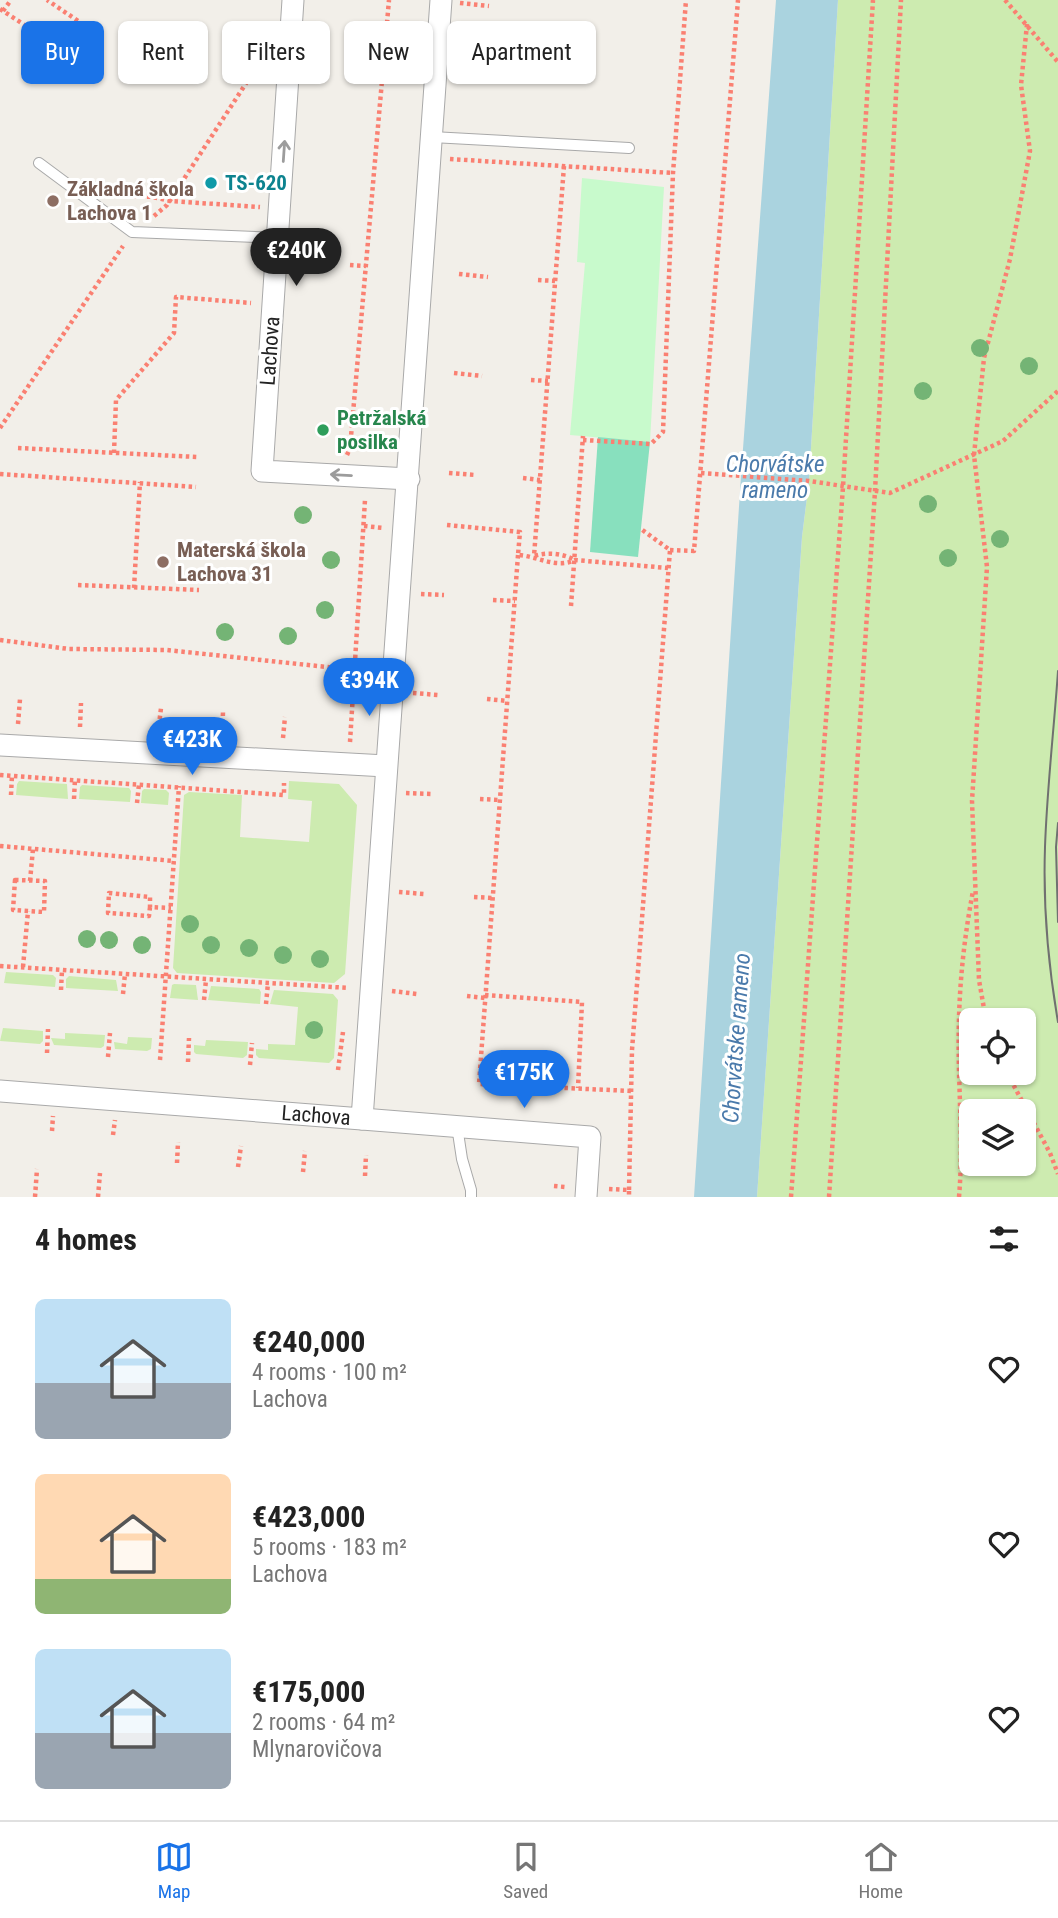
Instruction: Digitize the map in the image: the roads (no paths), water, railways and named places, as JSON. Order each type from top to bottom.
[{"type":"street","name":"Lachova","points":[[293,0],[262,471],[409,479]]},
{"type":"street","name":"Lachova","points":[[0,1091],[362,1119],[432,137],[450,2]]},
{"type":"street","points":[[0,745],[386,766]]},
{"type":"street","points":[[362,1119],[590,1137],[586,1197]]},
{"type":"lane","points":[[432,137],[629,148]]},
{"type":"lane","points":[[39,163],[132,232],[278,237]]},
{"type":"lane","points":[[457,1126],[461,1159],[471,1197]]},
{"type":"water","name":"Chorvátske rameno","points":[[776,0],[838,0],[809,481],[802,537],[757,1197],[694,1197],[741,476]]},
{"type":"tram line","points":[[1058,671],[1047,803],[1045,869],[1047,934],[1058,1022]]},
{"type":"tram line","points":[[1058,823],[1058,922]]},
{"type":"place","name":"TS-620","points":[[211,183]]},
{"type":"place","name":"Základná škola Lachova 1","points":[[53,201]]},
{"type":"place","name":"Petržalská posilka","points":[[323,430]]},
{"type":"place","name":"Materská škola Lachova 31","points":[[163,562]]}]
